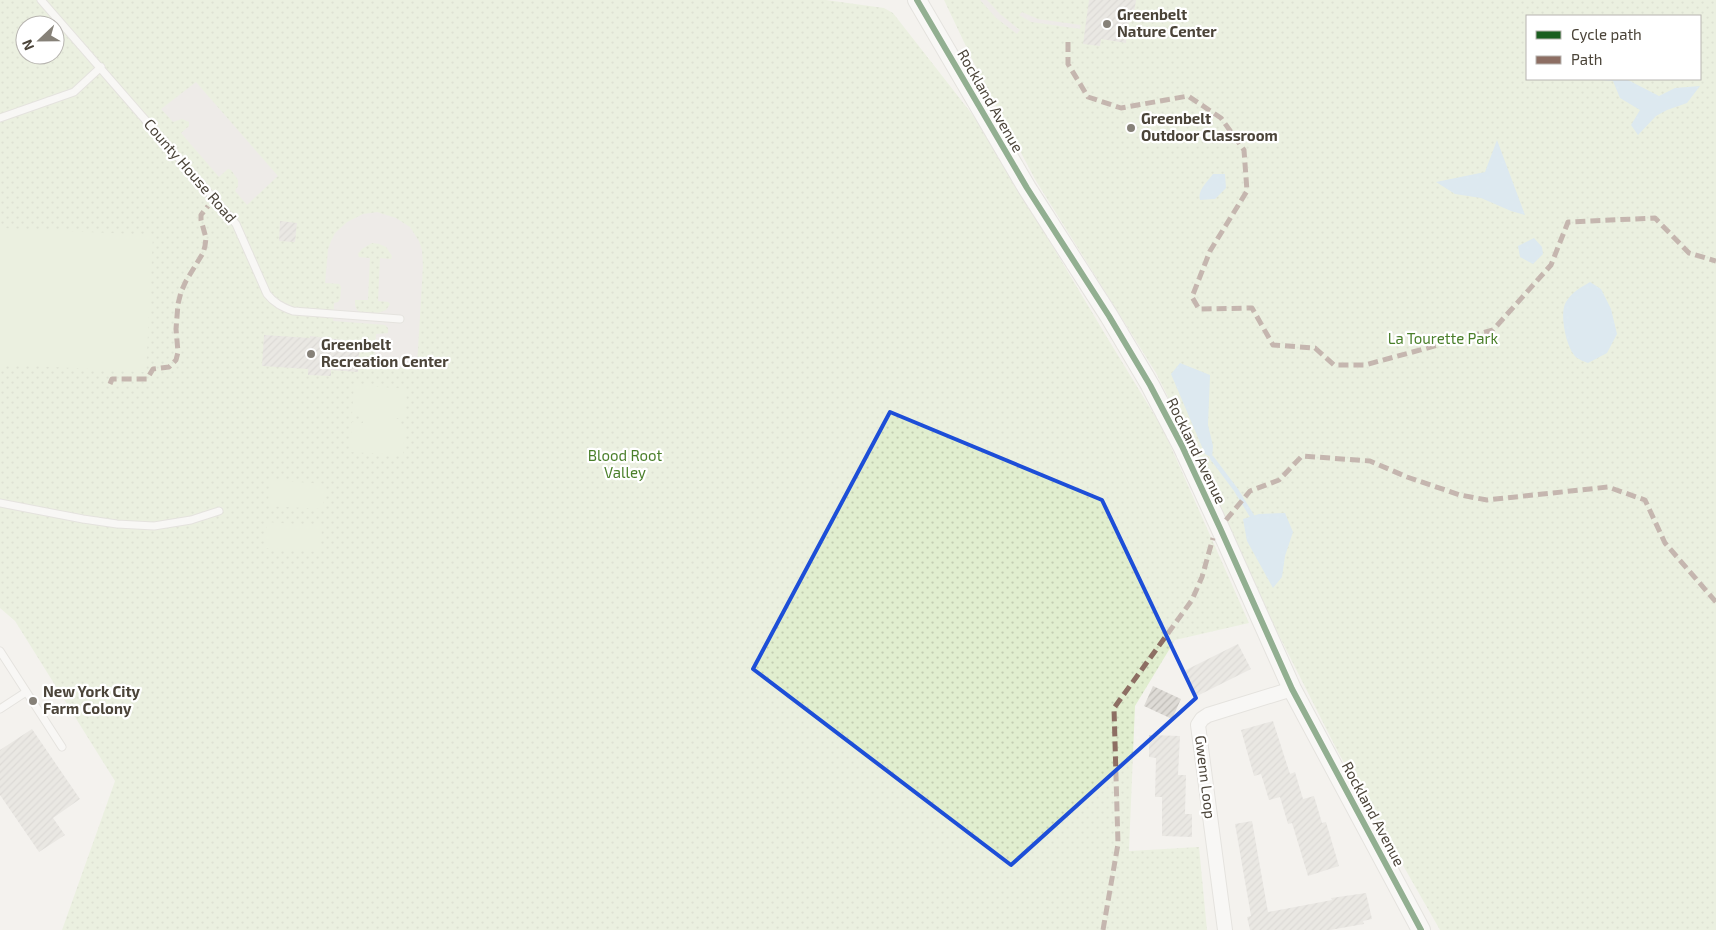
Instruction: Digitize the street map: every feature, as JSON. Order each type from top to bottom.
[{"type":"street","name":"Rockland Avenue","points":[[917,0],[1027,188],[1109,316],[1150,385],[1197,479],[1292,689],[1421,930]]},
{"type":"street","name":"Gwenn Loop","points":[[1225,930],[1198,725],[1208,715],[1292,689]]},
{"type":"lane","name":"County House Road","points":[[41,0],[236,224],[267,294],[272,300],[281,307],[293,311],[400,319]]},
{"type":"lane","points":[[0,118],[74,92],[101,67]]},
{"type":"lane","points":[[0,503],[116,524],[154,526],[191,520],[219,511]]},
{"type":"lane","points":[[0,651],[62,746]]},
{"type":"lane","points":[[0,709],[26,692]]},
{"type":"highlighted area","points":[[890,412],[1102,500],[1196,698],[1011,865],[753,669]]},
{"type":"green space","name":"Blood Root Valley","points":[[0,0],[826,0],[884,8],[893,13],[979,123],[1163,429],[1249,623],[1175,640],[1135,706],[1129,851],[1199,847],[1207,930],[62,930],[115,781],[15,621],[0,608]]},
{"type":"green space","name":"La Tourette Park","points":[[944,0],[1716,0],[1716,930],[1440,930],[1338,752],[1259,596],[1194,449],[1156,373],[1036,181],[982,80]]},
{"type":"green space","points":[[0,228],[153,235],[146,372],[0,364]]},
{"type":"green space","points":[[354,385],[407,389],[405,418],[394,418],[394,425],[405,426],[403,455],[350,452],[352,422],[363,423],[363,416],[352,415]]},
{"type":"green space","points":[[270,480],[325,484],[323,509],[268,506]]},
{"type":"green space","points":[[267,522],[322,526],[320,552],[265,548]]},
{"type":"shaded area","points":[[980,0],[987,0],[1000,14],[1020,30],[1017,34],[996,18]]},
{"type":"shaded area","points":[[1022,12],[1038,19],[1081,25],[1080,29],[1031,22],[1019,15]]},
{"type":"shaded area","points":[[196,82],[278,176],[247,205],[235,191],[238,186],[238,180],[231,170],[228,169],[219,177],[181,133],[189,126],[189,122],[182,119],[173,122],[161,109]]},
{"type":"shaded area","points":[[377,212],[396,218],[410,227],[419,241],[422,250],[423,266],[417,367],[403,366],[400,369],[374,364],[376,334],[388,333],[388,328],[385,325],[333,321],[334,303],[340,299],[341,287],[339,284],[325,283],[328,249],[335,233],[347,222],[363,214]],"holes":[[[372,243],[386,247],[392,256],[391,259],[380,258],[378,301],[390,304],[386,310],[378,313],[360,312],[357,310],[355,300],[368,300],[370,258],[359,257],[358,254]]]},
{"type":"water","points":[[1601,80],[1628,80],[1659,96],[1675,88],[1700,86],[1687,103],[1656,116],[1638,135],[1631,125],[1640,110],[1620,98],[1613,81]]},
{"type":"water","points":[[1497,140],[1525,215],[1481,198],[1455,194],[1436,182],[1485,172]]},
{"type":"water","points":[[1213,174],[1225,174],[1226,188],[1215,199],[1200,200],[1201,190]]},
{"type":"water","points":[[1534,238],[1542,247],[1543,254],[1533,264],[1520,257],[1518,246]]},
{"type":"water","points":[[1590,282],[1601,289],[1611,309],[1617,334],[1607,353],[1588,363],[1577,358],[1571,350],[1564,329],[1563,314],[1566,302],[1576,290]]},
{"type":"water","points":[[1180,363],[1210,375],[1208,425],[1213,446],[1212,458],[1205,454],[1171,374]]},
{"type":"water","points":[[1285,513],[1293,532],[1285,556],[1282,577],[1273,588],[1247,541],[1243,519],[1259,514]]},
{"type":"building","name":"Greenbelt Nature Center","points":[[1089,0],[1136,0],[1134,13],[1130,13],[1126,43],[1101,39],[1100,46],[1083,44]]},
{"type":"building","points":[[280,221],[297,223],[295,242],[279,241]]},
{"type":"building","name":"Greenbelt Recreation Center","points":[[264,335],[310,338],[310,336],[360,342],[358,372],[331,370],[331,376],[308,375],[308,369],[262,366]]},
{"type":"building","points":[[1238,644],[1251,669],[1195,697],[1182,672]]},
{"type":"building","points":[[1153,686],[1181,699],[1172,719],[1144,706]]},
{"type":"building","points":[[1273,721],[1290,774],[1295,772],[1303,799],[1314,796],[1322,823],[1326,822],[1339,866],[1308,876],[1292,823],[1288,824],[1280,797],[1269,800],[1261,774],[1254,776],[1241,730]]},
{"type":"building","points":[[32,729],[80,799],[53,818],[65,835],[39,852],[0,795],[0,750]]},
{"type":"building","points":[[1149,735],[1180,736],[1178,775],[1186,775],[1185,814],[1192,814],[1192,837],[1162,836],[1162,797],[1155,797],[1156,758],[1149,757]]},
{"type":"building","points":[[1252,821],[1268,912],[1332,900],[1331,898],[1366,893],[1372,919],[1363,921],[1364,924],[1330,930],[1250,930],[1247,917],[1251,916],[1235,824]]},
{"type":"waterway","points":[[1212,458],[1236,490],[1252,516]]},
{"type":"marked path","points":[[1068,42],[1068,64],[1088,97],[1121,108],[1188,96],[1221,118],[1244,150],[1247,191],[1210,251],[1192,297],[1199,309],[1252,308],[1273,345],[1315,348],[1334,365],[1365,365],[1493,330],[1551,265],[1568,222],[1655,218],[1689,253],[1716,261]]},
{"type":"marked path","points":[[110,384],[112,379],[147,379],[153,369],[169,367],[176,360],[178,352],[176,329],[178,304],[186,281],[203,253],[206,238],[201,215],[208,206]]},
{"type":"marked path","points":[[1226,520],[1250,491],[1279,480],[1302,456],[1370,461],[1407,477],[1460,495],[1487,500],[1608,487],[1645,500],[1665,543],[1716,602]]},
{"type":"marked path","points":[[1103,930],[1118,844],[1114,708],[1192,600],[1202,577],[1213,538]]},
{"type":"cycle path","points":[[917,0],[1027,188],[1109,316],[1150,385],[1182,446],[1292,689],[1421,930]]},
{"type":"place","name":"Greenbelt Nature Center","points":[[1107,24]]},
{"type":"place","name":"Greenbelt Outdoor Classroom","points":[[1131,128]]},
{"type":"place","name":"Greenbelt Recreation Center","points":[[311,354]]},
{"type":"place","name":"New York City Farm Colony","points":[[33,701]]}]
